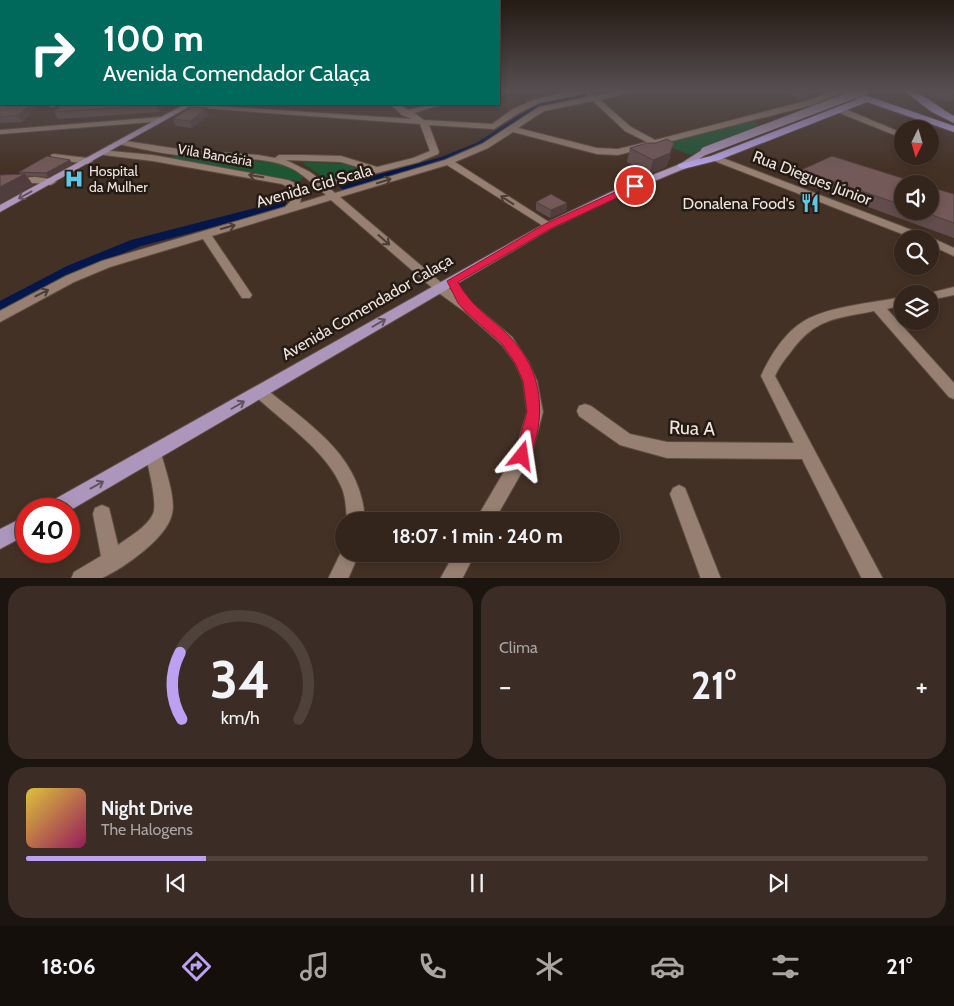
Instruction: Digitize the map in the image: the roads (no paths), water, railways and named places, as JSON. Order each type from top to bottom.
[{"type":"highway","points":[[683,166],[715,158],[821,117]]},
{"type":"highway","points":[[925,117],[954,129]]},
{"type":"highway","points":[[934,117],[954,124]]},
{"type":"main road","points":[[0,209],[165,117]]},
{"type":"main road","name":"Avenida Comendador Calaça","points":[[73,498],[548,226],[619,192],[683,166],[706,151],[792,117]]},
{"type":"main road","points":[[0,539],[15,530]]},
{"type":"street","points":[[353,117],[424,123]]},
{"type":"street","points":[[370,118],[378,117]]},
{"type":"street","points":[[415,117],[424,123]]},
{"type":"street","name":"Avenida Cid Scala","points":[[319,185],[430,155],[435,152],[435,149],[424,123],[494,127],[507,117]]},
{"type":"street","name":"Avenida Cid Scala","points":[[0,317],[62,283],[106,264],[448,162],[485,146],[529,117]]},
{"type":"street","points":[[615,117],[628,129],[653,142]]},
{"type":"street","points":[[512,128],[606,152],[624,151],[752,117]]},
{"type":"street","points":[[853,117],[894,133]]},
{"type":"street","points":[[0,140],[4,132],[161,119]]},
{"type":"street","points":[[122,142],[165,150],[204,154],[349,160],[361,162],[376,170]]},
{"type":"street","points":[[153,158],[165,150]]},
{"type":"street","name":"Vila Bancária","points":[[104,152],[153,158],[292,184],[297,194],[295,203],[289,210]]},
{"type":"street","points":[[54,157],[88,161]]},
{"type":"street","points":[[272,158],[301,170],[440,288],[470,309],[506,341],[521,361],[530,381],[534,412],[522,456],[489,512]]},
{"type":"street","name":"Rua Diegues Júnior","points":[[715,158],[902,230]]},
{"type":"street","points":[[448,162],[548,226]]},
{"type":"street","points":[[0,182],[28,180],[51,182]]},
{"type":"street","points":[[205,234],[246,295]]},
{"type":"street","points":[[939,245],[954,252]]},
{"type":"street","points":[[452,281],[459,295],[470,309]]},
{"type":"street","points":[[939,294],[954,291]]},
{"type":"street","points":[[873,578],[770,381],[769,372],[797,333],[809,324],[828,316],[894,303]]},
{"type":"street","points":[[877,306],[954,393]]},
{"type":"street","points":[[260,392],[324,448],[347,478],[355,501],[356,512]]},
{"type":"street","name":"Rua A","points":[[586,411],[626,440],[667,450],[807,451]]},
{"type":"street","points":[[81,578],[142,539],[156,526],[163,514],[158,474],[153,453]]},
{"type":"street","points":[[679,494],[711,578]]},
{"type":"street","points":[[102,514],[111,559]]},
{"type":"street","points":[[338,578],[345,562]]},
{"type":"street","points":[[450,578],[460,562]]},
{"type":"waterway","points":[[345,187],[445,159],[480,145],[523,117]]},
{"type":"waterway","points":[[0,308],[72,269],[136,243],[282,205]]},
{"type":"place","name":"Hospital da Mulher","points":[[74,179]]},
{"type":"place","name":"Donalena Food's","points":[[810,203]]}]
